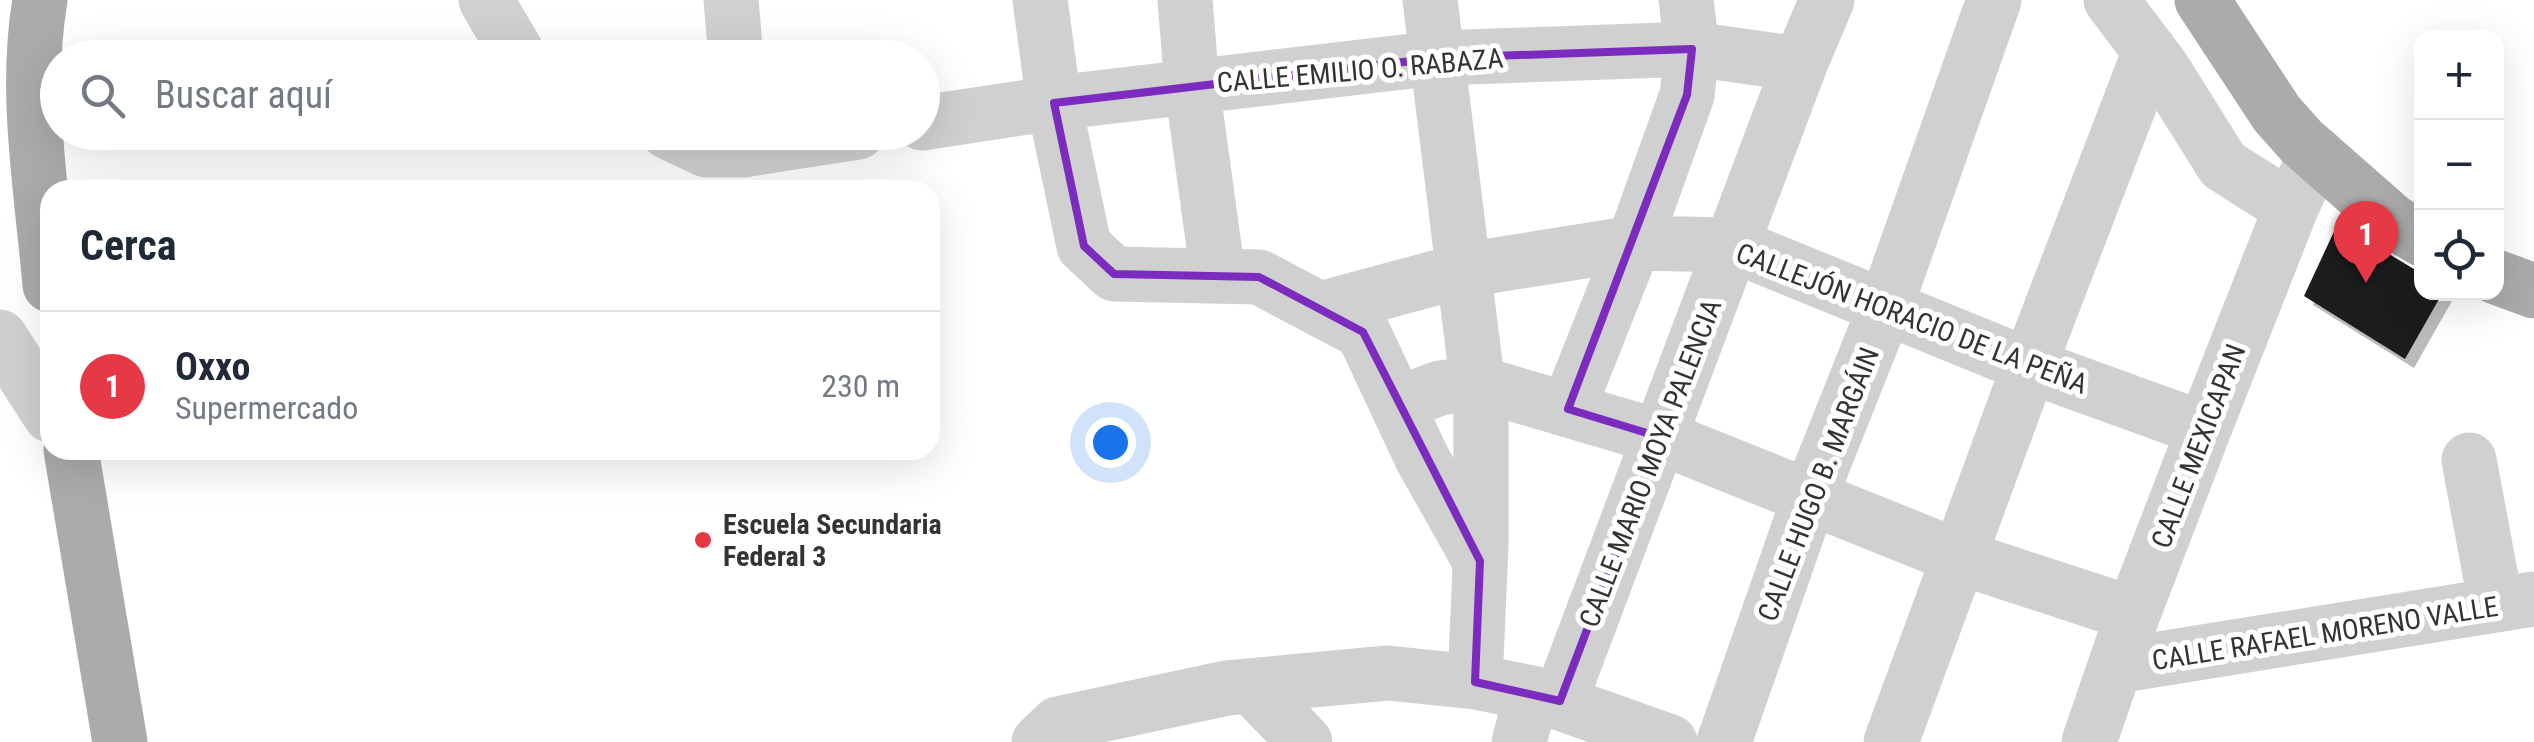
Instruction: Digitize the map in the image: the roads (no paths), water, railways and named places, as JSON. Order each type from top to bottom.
[{"type":"main road","points":[[40,0],[35,27],[41,180]]},
{"type":"main road","points":[[2202,0],[2277,114],[2302,142],[2392,221],[2414,233]]},
{"type":"main road","points":[[2504,280],[2534,292]]},
{"type":"main road","points":[[73,460],[120,742]]},
{"type":"street","points":[[486,0],[509,40]]},
{"type":"street","points":[[731,0],[734,40]]},
{"type":"street","points":[[1040,0],[1054,103],[1084,246],[1114,274],[1259,277],[1363,332],[1422,458],[1480,560]]},
{"type":"street","points":[[1185,0],[1192,86],[1218,276]]},
{"type":"street","points":[[1430,0],[1481,412],[1480,560],[1459,681]]},
{"type":"street","name":"CALLE MARIO MOYA PALENCIA","points":[[1537,712],[1660,436],[1827,0]]},
{"type":"street","name":"CALLE HUGO B. MARGÁIN","points":[[1724,742],[1809,498],[1886,308],[1994,0]]},
{"type":"street","points":[[2111,0],[2150,51],[2223,164],[2290,208]]},
{"type":"street","points":[[1568,409],[1634,243],[1687,94],[1689,25]]},
{"type":"street","name":"CALLE EMILIO O. RABAZA","points":[[940,120],[1689,25],[1800,64]]},
{"type":"street","points":[[1892,742],[2150,51]]},
{"type":"street","name":"CALLE MEXICAPAN","points":[[2090,742],[2132,614],[2290,208],[2316,154]]},
{"type":"street","name":"CALLEJÓN HORACIO DE LA PEÑA","points":[[1320,309],[1465,270],[1634,243],[1732,244],[2030,366],[2204,428]]},
{"type":"street","points":[[0,337],[40,399]]},
{"type":"street","points":[[1397,404],[1440,388],[1478,383],[1660,436],[1959,558],[2132,614]]},
{"type":"street","points":[[2469,460],[2522,611]]},
{"type":"street","name":"CALLE RAFAEL MORENO VALLE","points":[[2116,666],[2522,611]]},
{"type":"street","points":[[1039,742],[1058,724],[1102,728],[1227,688],[1388,673],[1459,681],[1537,712],[1670,742]]},
{"type":"street","points":[[1251,686],[1305,742]]},
{"type":"place","name":"Oxxo","points":[[2366,283]]},
{"type":"place","name":"Escuela Secundaria Federal 3","points":[[703,540]]}]
